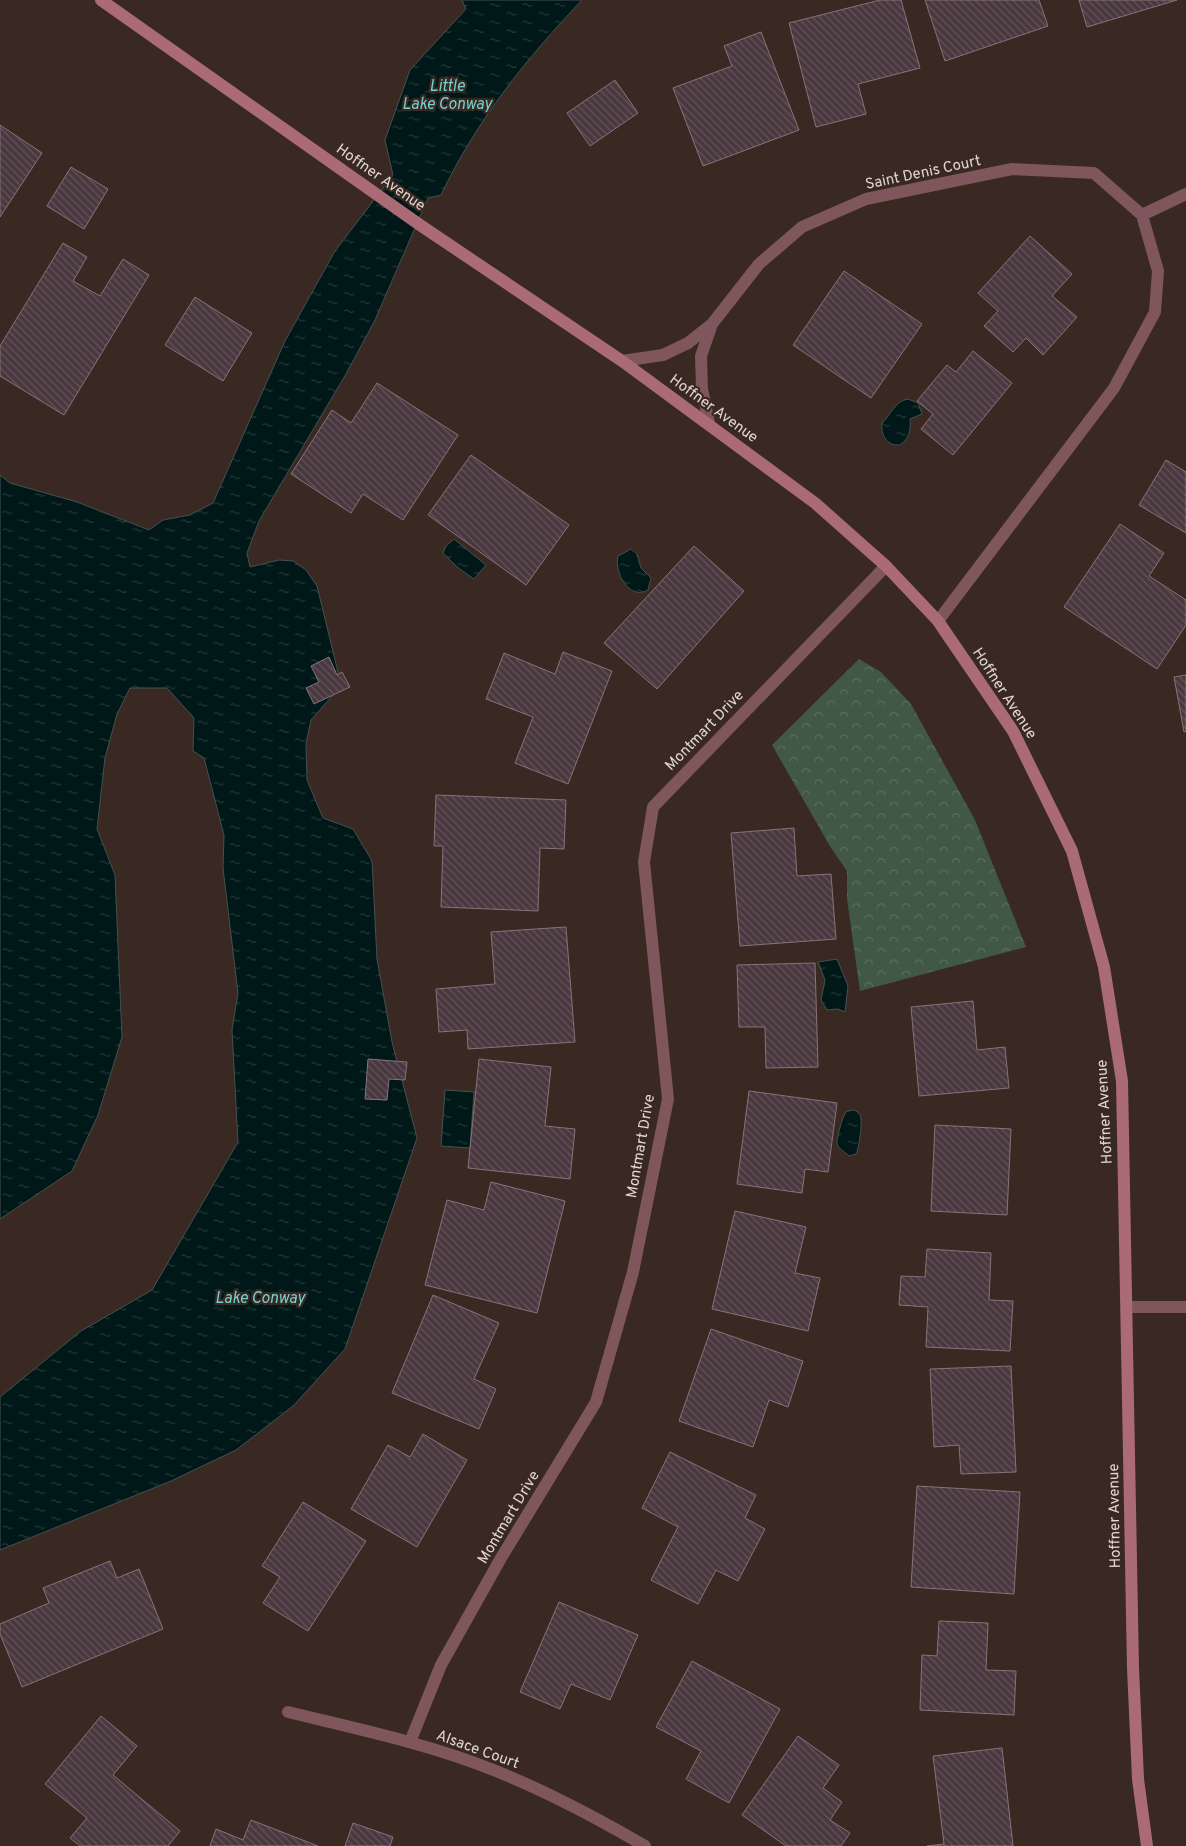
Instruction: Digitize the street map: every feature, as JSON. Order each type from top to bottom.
[{"type":"main road","name":"Hoffner Avenue","points":[[101,0],[420,225],[622,361],[709,423],[815,503],[886,566],[938,622],[1013,731],[1072,851],[1102,958],[1122,1081],[1132,1668],[1138,1779],[1147,1846]]},
{"type":"street","name":"Saint Denis Court","points":[[622,361],[663,355],[688,343],[712,324],[759,264],[802,227],[866,199],[1012,169],[1094,173],[1142,215]]},
{"type":"street","points":[[938,622],[1114,388],[1155,312],[1158,272],[1142,215],[1186,194]]},
{"type":"street","name":"Saint Denis Court","points":[[709,423],[702,389],[701,356],[712,324]]},
{"type":"street","name":"Montmart Drive","points":[[410,1742],[441,1665],[501,1558],[596,1402],[633,1272],[668,1099],[644,862],[653,807],[886,566]]},
{"type":"street","points":[[1127,1307],[1186,1307]]},
{"type":"street","name":"Alsace Court","points":[[288,1712],[410,1742],[495,1770],[582,1809],[645,1846]]},
{"type":"green space","points":[[859,659],[881,672],[911,704],[975,820],[1026,947],[860,991],[847,899],[847,871],[831,848],[772,745]]},
{"type":"water","name":"Lake Conway","points":[[462,0],[582,0],[541,45],[486,116],[441,195],[428,198],[375,320],[346,374],[259,521],[247,553],[250,567],[279,560],[293,561],[306,570],[317,586],[338,672],[339,688],[311,720],[306,743],[307,780],[323,818],[353,829],[372,861],[377,959],[392,1042],[417,1138],[345,1349],[293,1406],[236,1450],[171,1481],[0,1550],[0,1397],[81,1331],[152,1290],[238,1142],[232,1030],[238,993],[223,868],[224,835],[204,758],[193,751],[194,718],[167,688],[130,688],[117,714],[105,758],[97,829],[115,875],[122,1037],[98,1115],[72,1171],[0,1219],[0,475],[10,483],[77,502],[149,530],[163,520],[190,515],[213,503],[285,341],[335,251],[393,175],[385,140],[410,70],[466,9]]},
{"type":"water","points":[[908,399],[918,403],[922,414],[910,419],[909,434],[903,443],[900,445],[891,444],[885,439],[882,432],[882,423],[896,405]]},
{"type":"water","points":[[454,539],[486,565],[474,579],[457,567],[443,553],[446,546]]},
{"type":"water","points":[[631,549],[637,554],[641,568],[651,578],[648,590],[635,592],[629,588],[624,583],[618,570],[618,556]]},
{"type":"water","points":[[837,959],[848,986],[845,1012],[838,1009],[827,1010],[821,1000],[825,980],[818,962]]},
{"type":"water","points":[[445,1090],[474,1092],[470,1148],[441,1146]]},
{"type":"water","points":[[854,1110],[861,1118],[860,1134],[856,1154],[849,1156],[839,1147],[837,1142],[846,1112]]},
{"type":"building","points":[[880,0],[901,0],[920,68],[858,84],[866,114],[816,127],[789,23]]},
{"type":"building","points":[[925,0],[1039,0],[1048,26],[945,61]]},
{"type":"building","points":[[1079,0],[1177,0],[1087,27]]},
{"type":"building","points":[[761,32],[799,130],[703,166],[673,88],[732,66],[724,46]]},
{"type":"building","points":[[615,80],[638,113],[590,146],[567,113]]},
{"type":"building","points":[[0,125],[42,153],[0,217]]},
{"type":"building","points":[[71,167],[108,189],[84,229],[47,206]]},
{"type":"building","points":[[1030,236],[1072,274],[1052,296],[1077,317],[1043,355],[1026,338],[1013,352],[984,326],[998,311],[978,293]]},
{"type":"building","points":[[63,243],[87,257],[73,281],[100,296],[123,259],[149,275],[64,415],[0,376],[0,346]]},
{"type":"building","points":[[844,271],[922,324],[871,398],[793,345]]},
{"type":"building","points":[[195,297],[252,333],[223,381],[165,345]]},
{"type":"building","points":[[973,351],[1012,383],[953,455],[921,429],[933,414],[917,401],[947,365],[956,372]]},
{"type":"building","points":[[377,383],[458,435],[403,520],[363,494],[351,513],[291,474],[332,410],[351,423]]},
{"type":"building","points":[[471,455],[569,525],[526,585],[428,515]]},
{"type":"building","points":[[1166,460],[1186,472],[1186,533],[1139,505]]},
{"type":"building","points":[[1120,524],[1164,553],[1149,576],[1186,600],[1186,625],[1157,669],[1064,607]]},
{"type":"building","points":[[694,546],[744,591],[657,689],[604,643]]},
{"type":"building","points":[[563,652],[612,671],[568,784],[515,763],[533,717],[486,699],[504,653],[555,674]]},
{"type":"building","points":[[329,657],[337,675],[342,672],[350,687],[314,704],[306,688],[319,682],[311,666]]},
{"type":"building","points":[[1186,675],[1186,731],[1184,732],[1174,677]]},
{"type":"building","points":[[436,795],[566,800],[564,849],[540,848],[538,911],[441,907],[443,846],[434,846]]},
{"type":"building","points":[[794,828],[797,876],[831,874],[836,939],[740,946],[731,833]]},
{"type":"building","points":[[566,927],[575,1042],[468,1049],[467,1030],[439,1032],[436,989],[495,984],[491,932]]},
{"type":"building","points":[[815,963],[818,1067],[766,1068],[765,1027],[739,1027],[737,965]]},
{"type":"building","points":[[973,1001],[977,1050],[1005,1047],[1009,1088],[919,1096],[911,1007]]},
{"type":"building","points":[[368,1059],[407,1062],[405,1080],[389,1079],[387,1100],[365,1099]]},
{"type":"building","points":[[479,1059],[551,1067],[545,1126],[575,1129],[570,1179],[468,1168]]},
{"type":"building","points":[[749,1091],[837,1103],[828,1172],[805,1169],[802,1193],[737,1184]]},
{"type":"building","points":[[935,1125],[1011,1129],[1007,1215],[931,1211]]},
{"type":"building","points":[[491,1182],[565,1201],[537,1313],[425,1285],[447,1200],[484,1210]]},
{"type":"building","points":[[735,1211],[806,1227],[795,1273],[820,1278],[808,1331],[712,1309]]},
{"type":"building","points":[[927,1249],[991,1253],[989,1300],[1013,1301],[1010,1351],[926,1347],[928,1307],[899,1305],[901,1276],[925,1277]]},
{"type":"building","points":[[433,1295],[499,1323],[474,1379],[496,1389],[479,1429],[392,1393]]},
{"type":"building","points":[[711,1329],[803,1361],[788,1407],[769,1400],[753,1447],[679,1421]]},
{"type":"building","points":[[1011,1366],[1016,1472],[961,1474],[959,1445],[934,1447],[930,1369]]},
{"type":"building","points":[[423,1434],[467,1460],[417,1547],[351,1509],[388,1445],[410,1457]]},
{"type":"building","points":[[670,1452],[756,1495],[745,1518],[765,1529],[738,1581],[716,1570],[698,1604],[651,1580],[678,1527],[642,1508]]},
{"type":"building","points":[[917,1486],[1020,1492],[1014,1594],[911,1587]]},
{"type":"building","points":[[303,1502],[366,1541],[308,1631],[263,1603],[280,1577],[262,1566]]},
{"type":"building","points":[[110,1561],[117,1578],[139,1569],[163,1629],[22,1687],[0,1634],[0,1624],[49,1603],[43,1588]]},
{"type":"building","points":[[559,1602],[638,1635],[610,1700],[571,1684],[560,1709],[520,1692]]},
{"type":"building","points":[[939,1621],[988,1623],[986,1670],[1016,1671],[1014,1715],[920,1710],[922,1655],[937,1656]]},
{"type":"building","points":[[692,1661],[780,1709],[729,1803],[686,1779],[701,1751],[656,1727]]},
{"type":"building","points":[[101,1716],[137,1746],[113,1775],[180,1831],[168,1846],[80,1846],[70,1838],[87,1818],[45,1784]]},
{"type":"building","points":[[798,1736],[839,1765],[823,1788],[842,1802],[830,1820],[850,1833],[841,1846],[786,1846],[742,1815]]},
{"type":"building","points":[[1002,1748],[1013,1846],[927,1846],[944,1844],[933,1756]]},
{"type":"building","points":[[251,1820],[318,1846],[210,1846],[216,1829],[243,1840]]},
{"type":"building","points":[[353,1823],[393,1837],[390,1846],[345,1846]]},
{"type":"water label","name":"Little Lake Conway","points":[[447,94]]}]
